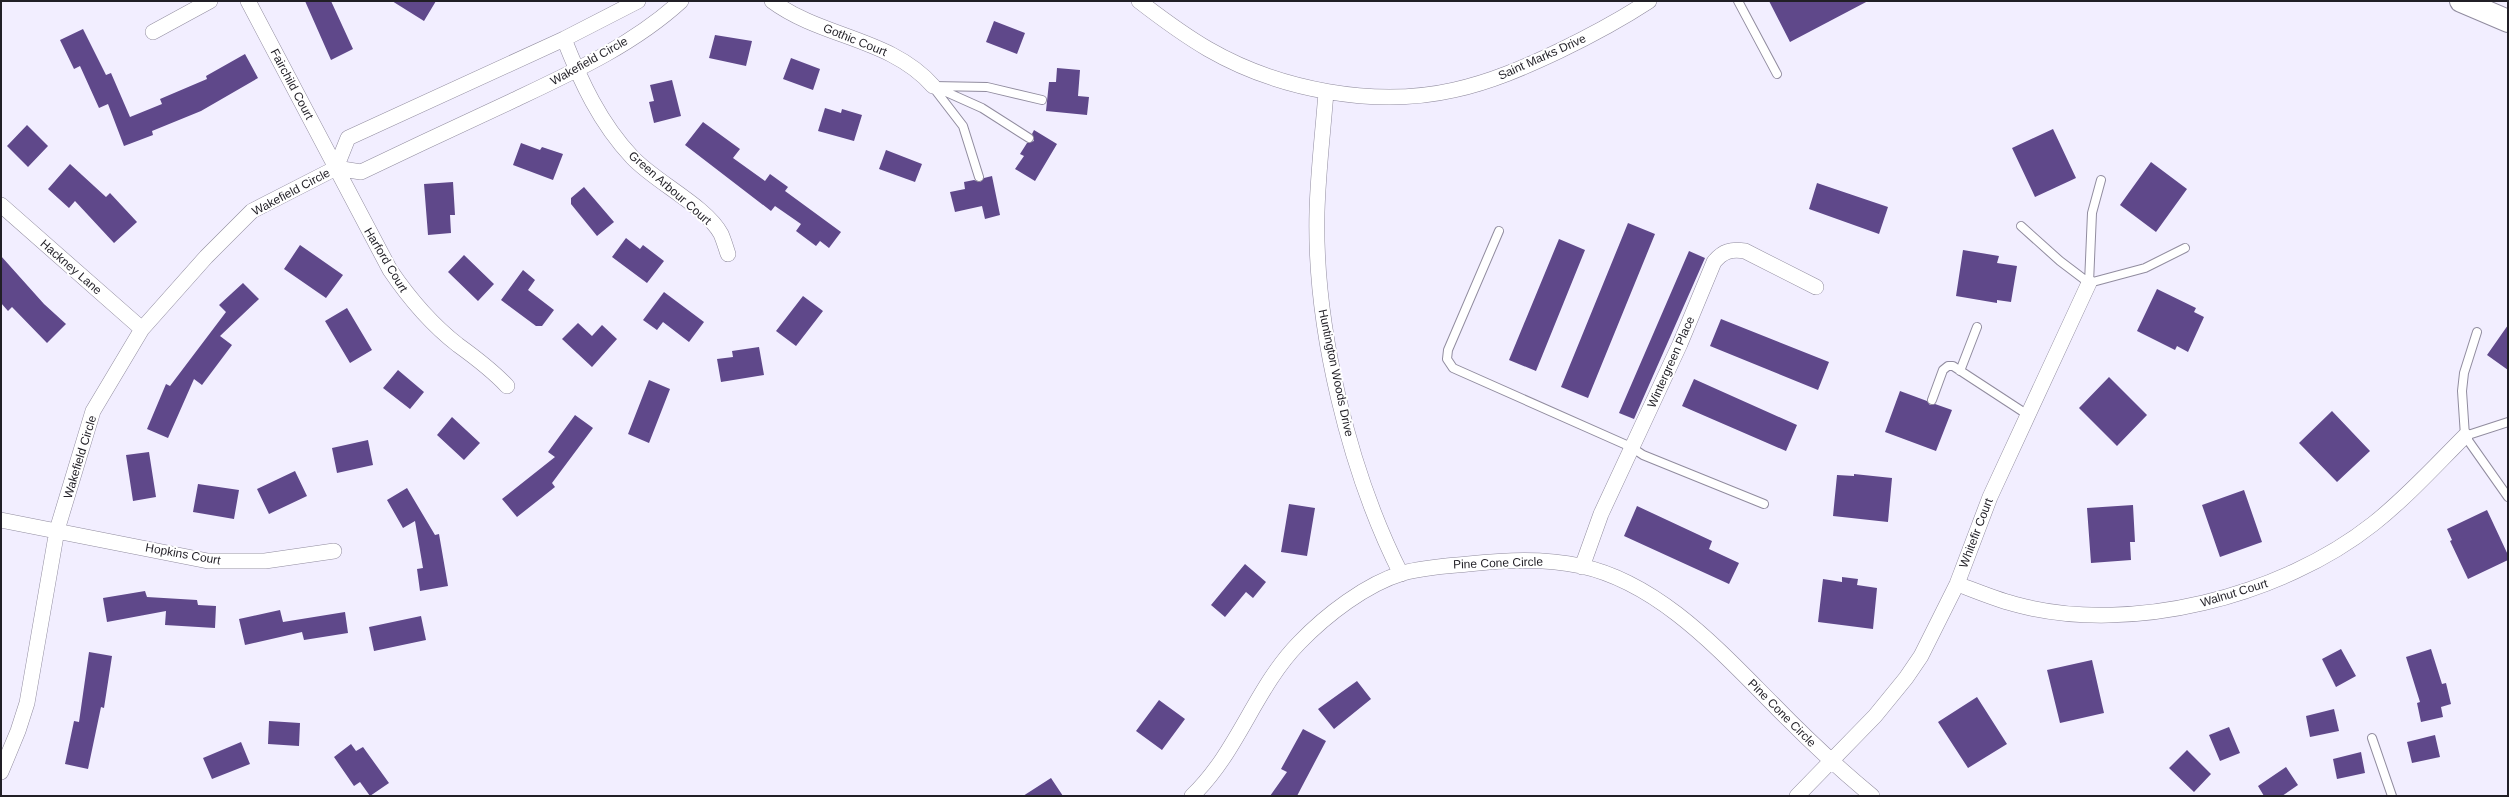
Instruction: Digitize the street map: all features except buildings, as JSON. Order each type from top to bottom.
[{"type":"main road","points":[[2461,1],[2508,21]]},
{"type":"street","points":[[153,32],[210,1]]},
{"type":"street","name":"Fairchild Court","points":[[248,1],[336,168]]},
{"type":"street","name":"Wakefield Circle","points":[[336,168],[348,138],[564,39],[638,1]]},
{"type":"street","name":"Wakefield Circle","points":[[1,772],[18,731],[27,703],[57,530],[93,411],[142,328],[206,257],[252,211],[336,168],[361,172],[577,71],[666,15],[681,1]]},
{"type":"street","name":"Gothic Court","points":[[772,1],[806,20],[888,52],[904,60],[922,73],[933,86]]},
{"type":"street","name":"Saint Marks Drive","points":[[1139,1],[1209,50],[1275,78],[1326,92],[1392,98],[1454,91],[1486,82],[1522,69],[1592,35],[1649,1]]},
{"type":"street","name":"Green Arbour Court","points":[[564,39],[577,71],[594,104],[620,143],[632,158],[654,177],[705,216],[720,233],[728,254]]},
{"type":"street","name":"Huntington Woods Drive","points":[[1326,92],[1317,212],[1319,276],[1324,326],[1352,449],[1386,544],[1401,574]]},
{"type":"street","name":"Harford Court","points":[[336,168],[390,270],[407,296],[428,318],[458,344],[490,368],[507,386]]},
{"type":"street","name":"Hackney Lane","points":[[2,209],[142,328]]},
{"type":"street","name":"Wintergreen Place","points":[[1582,566],[1600,514],[1680,344],[1714,262],[1719,256],[1732,250],[1745,251],[1816,287]]},
{"type":"street","name":"Whitefir Court","points":[[1797,796],[1875,716],[1906,678],[1938,624],[1957,584],[1981,518],[2089,283]]},
{"type":"street","name":"Walnut Court","points":[[1957,584],[2017,605],[2074,613],[2144,612],[2191,606],[2222,599],[2290,575],[2351,540],[2394,506],[2465,436]]},
{"type":"street","points":[[1,520],[57,530]]},
{"type":"street","name":"Hopkins Court","points":[[57,530],[208,561],[265,561],[334,551]]},
{"type":"street","name":"Pine Cone Circle","points":[[1192,796],[1217,769],[1267,686],[1299,642],[1345,604],[1370,588],[1401,574],[1427,567],[1510,560],[1554,562],[1582,566],[1600,572],[1649,596],[1695,627],[1830,761],[1872,796]]},
{"type":"lane","points":[[1738,1],[1777,74]]},
{"type":"lane","points":[[933,86],[987,87],[1042,100]]},
{"type":"lane","points":[[933,86],[982,108],[1029,138]]},
{"type":"lane","points":[[933,86],[963,126],[979,177]]},
{"type":"lane","points":[[2089,283],[2092,213],[2101,180]]},
{"type":"lane","points":[[2021,226],[2060,261],[2089,283]]},
{"type":"lane","points":[[1499,231],[1448,350],[1447,359],[1452,368],[1631,447],[1643,455],[1764,504]]},
{"type":"lane","points":[[2089,283],[2145,268],[2186,248]]},
{"type":"lane","points":[[1960,371],[1977,327]]},
{"type":"lane","points":[[2477,332],[2464,373],[2462,391],[2465,436],[2508,497]]},
{"type":"lane","points":[[1932,400],[1944,370],[1948,366],[1953,366],[2028,415]]},
{"type":"lane","points":[[2465,436],[2508,422]]},
{"type":"lane","points":[[2372,738],[2392,796]]}]
